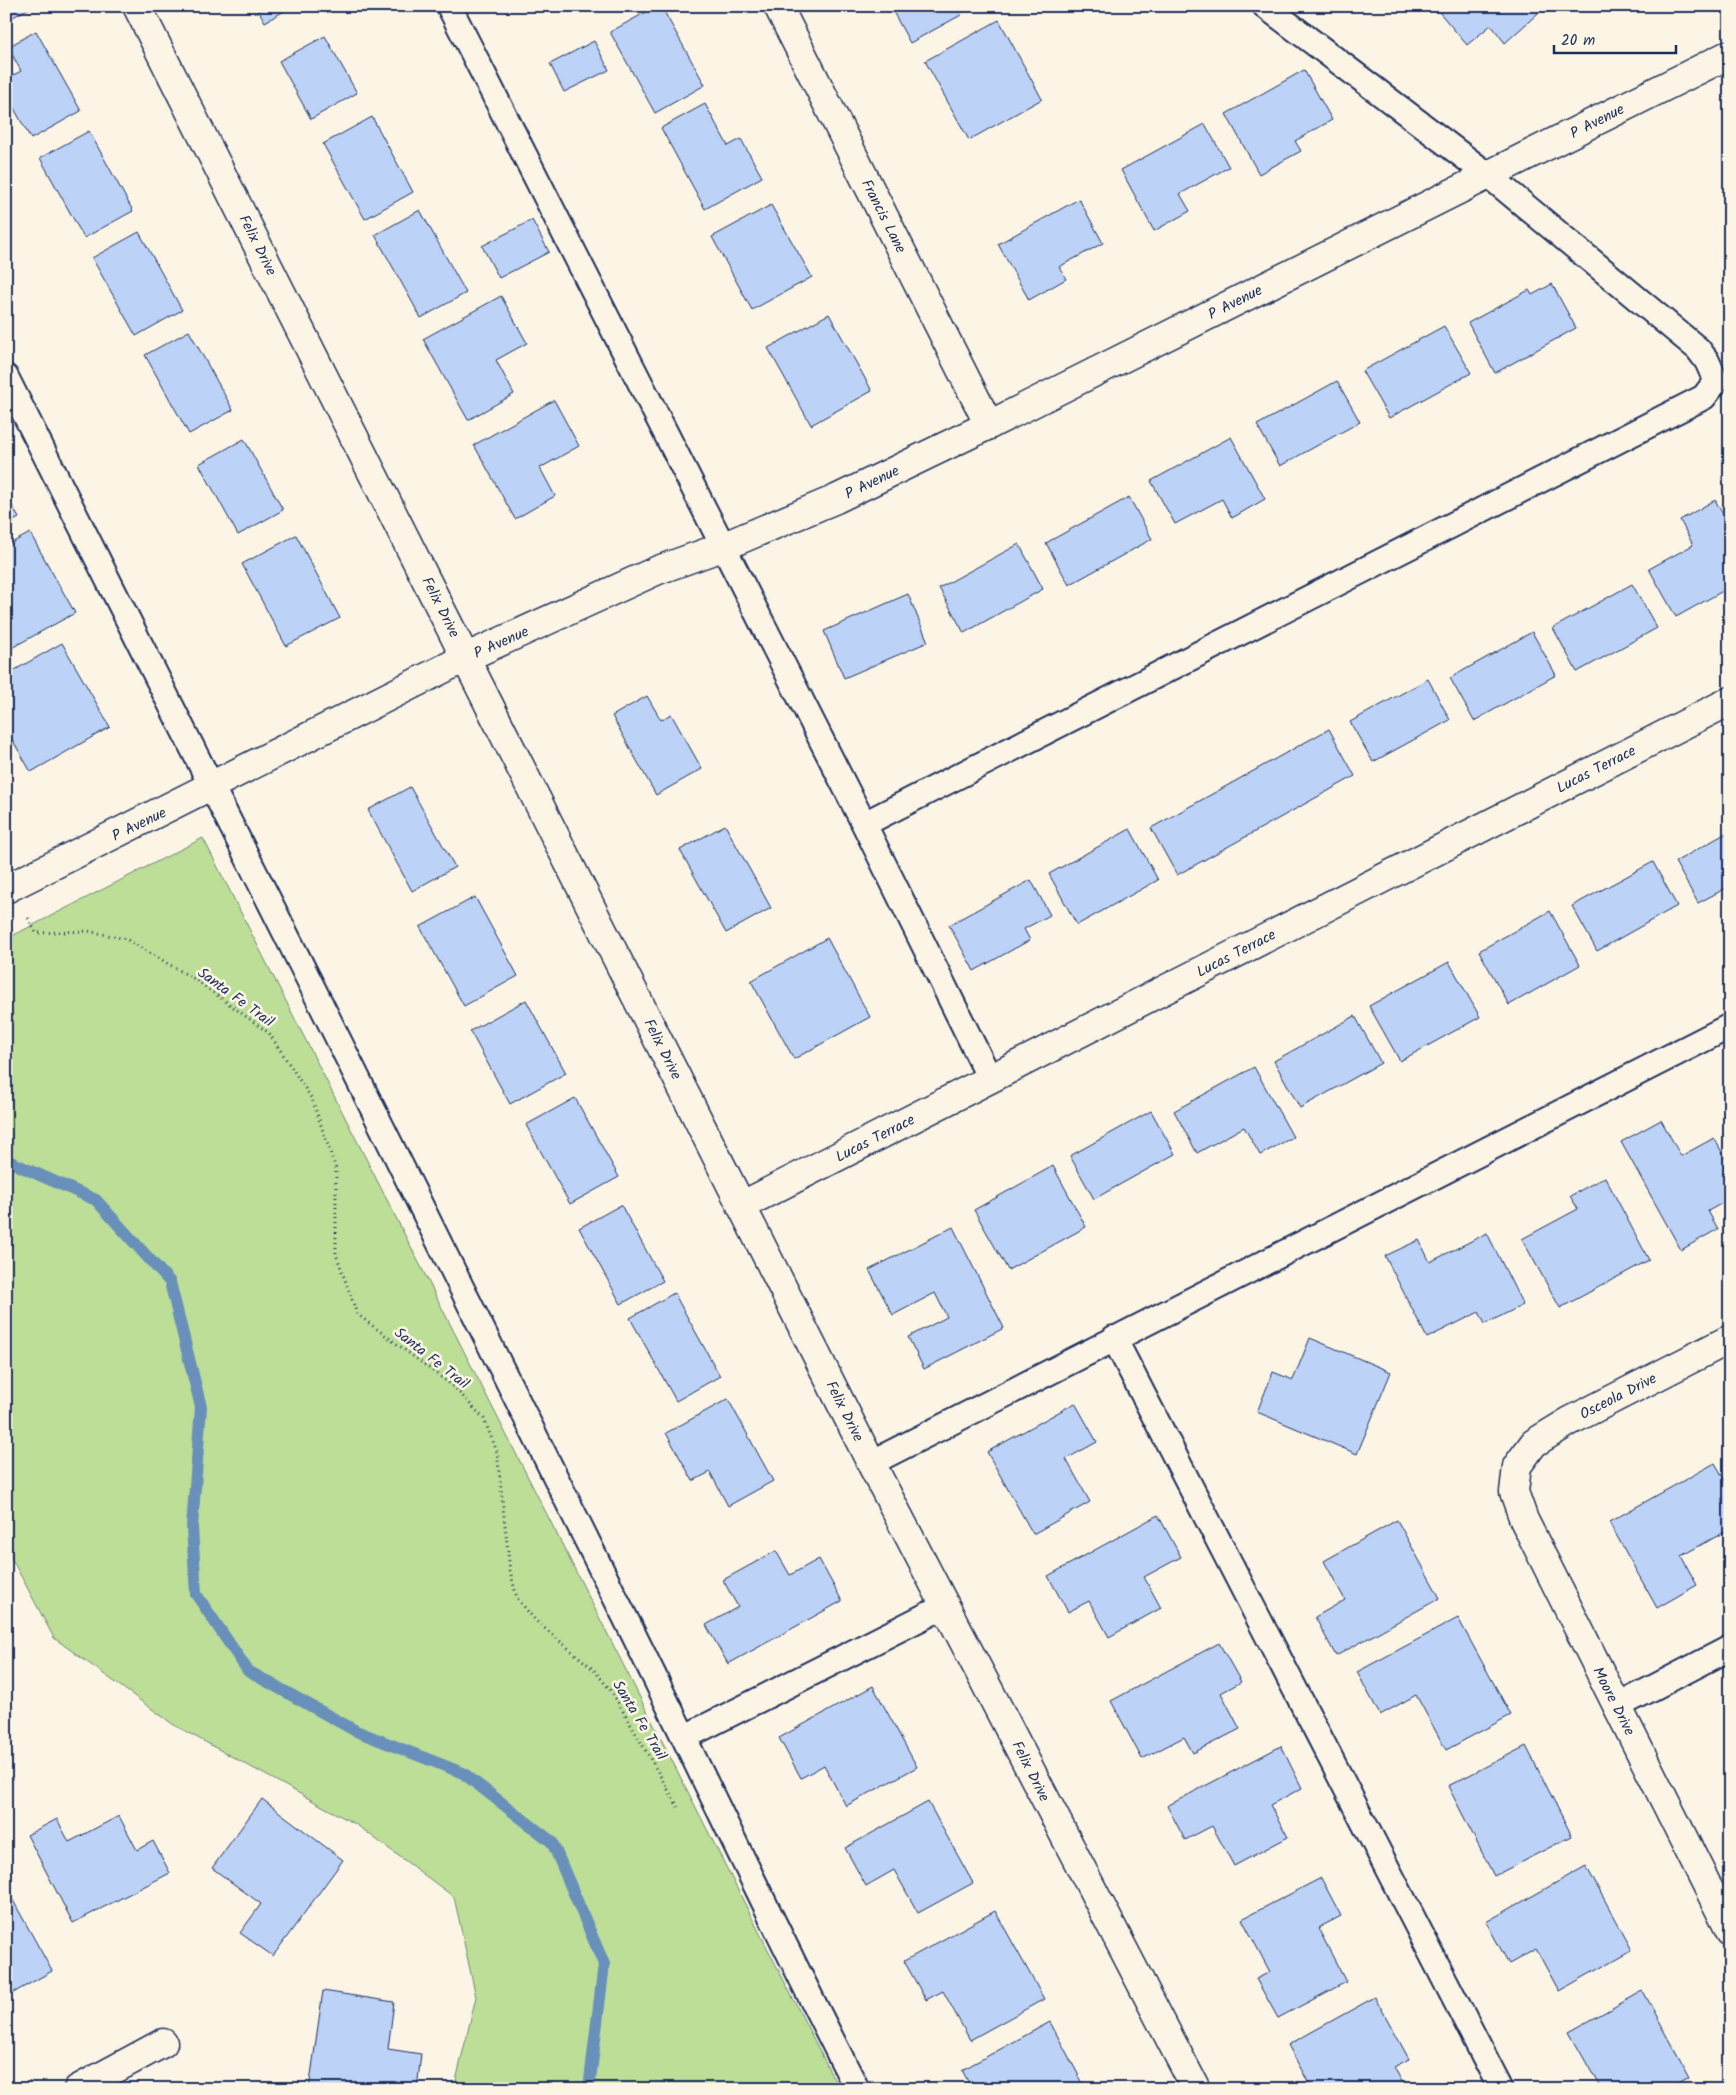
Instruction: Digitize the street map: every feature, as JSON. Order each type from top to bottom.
[{"type":"street","name":"Felix Drive","points":[[137,6],[467,657],[871,1463],[1196,2089]]},
{"type":"street","name":"Francis Lane","points":[[778,6],[989,425]]},
{"type":"street","name":"P Avenue","points":[[9,888],[467,657],[658,570],[722,547],[836,499],[989,425],[1730,54]]},
{"type":"street","name":"Lucas Terrace","points":[[741,1206],[1730,701]]},
{"type":"street","name":"Osceola Drive","points":[[1516,1466],[1534,1444],[1570,1420],[1730,1339]]},
{"type":"street","name":"Moore Drive","points":[[1516,1466],[1514,1492],[1524,1520],[1616,1707],[1730,1931]]},
{"type":"street","points":[[78,2089],[163,2043]]},
{"type":"lane","points":[[449,6],[864,824],[990,1079]]},
{"type":"lane","points":[[864,824],[1704,397],[1716,381],[1707,361],[1698,350],[1488,175],[1265,6]]},
{"type":"lane","points":[[6,377],[214,786],[685,1737],[809,1996],[857,2089]]},
{"type":"lane","points":[[871,1463],[1730,1026]]},
{"type":"lane","points":[[1114,1338],[1501,2089]]},
{"type":"lane","points":[[685,1737],[946,1606]]},
{"type":"lane","points":[[1616,1707],[1730,1648]]},
{"type":"path","name":"Santa Fe Trail","points":[[9,888],[36,933],[88,931],[126,939],[196,980],[269,1033],[312,1099],[336,1169],[336,1254],[357,1314],[454,1387],[484,1419],[497,1452],[510,1571],[517,1598],[536,1621],[593,1669],[612,1692],[680,1812]]},
{"type":"green space","points":[[203,838],[839,2089],[454,2089],[476,1997],[454,1897],[357,1825],[174,1725],[54,1638],[6,1548],[6,939]]},
{"type":"building","points":[[6,6],[31,6],[31,7],[6,21]]},
{"type":"building","points":[[256,6],[293,6],[265,22]]},
{"type":"building","points":[[657,6],[661,6],[705,85],[655,113],[610,32]]},
{"type":"building","points":[[890,6],[957,6],[961,15],[910,43]]},
{"type":"building","points":[[1434,6],[1546,6],[1505,43],[1491,25],[1467,45]]},
{"type":"building","points":[[999,20],[1042,99],[969,140],[925,61]]},
{"type":"building","points":[[36,31],[81,111],[31,139],[6,94],[6,79],[21,71],[8,47]]},
{"type":"building","points":[[325,36],[357,93],[311,119],[279,61]]},
{"type":"building","points":[[594,41],[609,70],[564,92],[550,64]]},
{"type":"building","points":[[1304,70],[1332,120],[1295,141],[1301,151],[1259,174],[1226,114]]},
{"type":"building","points":[[705,104],[728,146],[741,139],[762,177],[705,209],[661,128]]},
{"type":"building","points":[[372,117],[413,192],[365,219],[323,144]]},
{"type":"building","points":[[1205,124],[1229,167],[1180,194],[1190,211],[1154,231],[1121,170]]},
{"type":"building","points":[[89,131],[133,211],[84,238],[40,158]]},
{"type":"building","points":[[1079,199],[1103,243],[1059,267],[1066,279],[1029,300],[998,244]]},
{"type":"building","points":[[771,205],[812,277],[752,310],[712,237]]},
{"type":"building","points":[[420,210],[466,293],[421,318],[375,235]]},
{"type":"building","points":[[532,220],[549,252],[499,278],[482,246]]},
{"type":"building","points":[[139,232],[182,310],[136,336],[92,258]]},
{"type":"building","points":[[1552,284],[1576,328],[1495,373],[1468,323],[1529,290],[1532,295]]},
{"type":"building","points":[[501,296],[527,343],[496,360],[514,394],[468,420],[423,339]]},
{"type":"building","points":[[829,314],[872,391],[811,425],[768,348]]},
{"type":"building","points":[[1444,326],[1471,373],[1389,418],[1362,371]]},
{"type":"building","points":[[189,331],[233,410],[189,434],[145,355]]},
{"type":"building","points":[[1337,381],[1360,422],[1280,466],[1257,425]]},
{"type":"building","points":[[554,400],[579,446],[540,468],[555,496],[515,519],[474,445]]},
{"type":"building","points":[[1231,437],[1265,499],[1232,518],[1222,499],[1175,524],[1151,481]]},
{"type":"building","points":[[244,439],[283,510],[238,535],[199,464]]},
{"type":"building","points":[[6,495],[19,518],[6,525]]},
{"type":"building","points":[[1129,497],[1152,539],[1069,585],[1046,543]]},
{"type":"building","points":[[1715,500],[1730,527],[1730,587],[1676,617],[1649,569],[1693,545],[1680,520]]},
{"type":"building","points":[[30,533],[75,613],[6,651],[6,546]]},
{"type":"building","points":[[296,535],[340,618],[286,646],[242,564]]},
{"type":"building","points":[[1019,544],[1043,589],[964,633],[939,588]]},
{"type":"building","points":[[1632,584],[1657,628],[1577,672],[1553,628]]},
{"type":"building","points":[[908,594],[928,642],[844,678],[824,631]]},
{"type":"building","points":[[1532,632],[1556,675],[1474,721],[1450,678]]},
{"type":"building","points":[[62,643],[110,727],[31,772],[6,729],[6,675]]},
{"type":"building","points":[[1428,679],[1450,720],[1373,762],[1350,722]]},
{"type":"building","points":[[647,696],[661,720],[671,714],[702,769],[656,795],[612,716]]},
{"type":"building","points":[[1329,729],[1355,776],[1177,875],[1151,828]]},
{"type":"building","points":[[410,787],[455,867],[412,891],[368,810]]},
{"type":"building","points":[[725,825],[771,908],[726,933],[680,850]]},
{"type":"building","points":[[1130,829],[1158,880],[1077,925],[1049,874]]},
{"type":"building","points":[[1730,831],[1730,886],[1698,903],[1675,862]]},
{"type":"building","points":[[1653,862],[1677,906],[1597,951],[1572,906]]},
{"type":"building","points":[[1031,880],[1050,915],[1024,929],[1030,940],[974,971],[949,925]]},
{"type":"building","points":[[475,897],[518,976],[464,1006],[420,927]]},
{"type":"building","points":[[1550,911],[1580,965],[1509,1005],[1479,951]]},
{"type":"building","points":[[827,938],[870,1017],[794,1059],[751,981]]},
{"type":"building","points":[[1449,962],[1480,1017],[1400,1061],[1369,1006]]},
{"type":"building","points":[[526,1000],[566,1073],[510,1104],[470,1031]]},
{"type":"building","points":[[1355,1016],[1381,1063],[1300,1108],[1274,1061]]},
{"type":"building","points":[[1254,1067],[1293,1137],[1260,1155],[1244,1127],[1197,1153],[1174,1111]]},
{"type":"building","points":[[575,1098],[619,1177],[570,1204],[526,1125]]},
{"type":"building","points":[[1151,1111],[1175,1154],[1094,1199],[1070,1156]]},
{"type":"building","points":[[1661,1120],[1681,1156],[1714,1138],[1730,1166],[1730,1199],[1708,1211],[1718,1229],[1681,1250],[1621,1142]]},
{"type":"building","points":[[1053,1166],[1086,1227],[1008,1270],[974,1210]]},
{"type":"building","points":[[1605,1177],[1649,1260],[1560,1308],[1522,1239],[1578,1209],[1570,1196]]},
{"type":"building","points":[[621,1205],[663,1281],[621,1304],[579,1228]]},
{"type":"building","points":[[953,1227],[1004,1328],[924,1369],[908,1337],[947,1317],[935,1293],[893,1315],[869,1270]]},
{"type":"building","points":[[1487,1233],[1523,1305],[1485,1324],[1479,1312],[1427,1338],[1385,1256],[1419,1240],[1430,1262]]},
{"type":"building","points":[[674,1293],[720,1376],[676,1401],[630,1318]]},
{"type":"building","points":[[1310,1338],[1391,1372],[1357,1454],[1257,1412],[1273,1372],[1293,1380]]},
{"type":"building","points":[[728,1399],[773,1481],[728,1506],[710,1472],[693,1481],[666,1433]]},
{"type":"building","points":[[1075,1403],[1097,1442],[1066,1459],[1090,1502],[1033,1534],[987,1452]]},
{"type":"building","points":[[1715,1463],[1730,1489],[1730,1529],[1681,1556],[1697,1585],[1657,1608],[1609,1522]]},
{"type":"building","points":[[1158,1515],[1181,1557],[1144,1577],[1161,1608],[1109,1637],[1089,1601],[1068,1612],[1048,1576]]},
{"type":"building","points":[[1397,1520],[1440,1598],[1336,1656],[1315,1617],[1345,1600],[1324,1561]]},
{"type":"building","points":[[776,1551],[790,1575],[819,1559],[842,1601],[728,1664],[706,1625],[738,1607],[723,1580]]},
{"type":"building","points":[[1458,1618],[1511,1715],[1446,1750],[1416,1695],[1380,1715],[1357,1672]]},
{"type":"building","points":[[1219,1643],[1241,1682],[1221,1693],[1240,1729],[1193,1753],[1184,1737],[1142,1759],[1111,1701]]},
{"type":"building","points":[[873,1686],[917,1767],[846,1806],[824,1765],[801,1778],[779,1738]]},
{"type":"building","points":[[1281,1746],[1302,1788],[1270,1805],[1288,1837],[1234,1866],[1212,1826],[1185,1840],[1167,1806]]},
{"type":"building","points":[[1526,1746],[1572,1836],[1494,1876],[1448,1786]]},
{"type":"building","points":[[262,1799],[343,1860],[273,1956],[240,1933],[261,1904],[212,1868]]},
{"type":"building","points":[[928,1802],[973,1883],[918,1913],[894,1870],[866,1886],[845,1848]]},
{"type":"building","points":[[119,1816],[137,1850],[153,1841],[170,1873],[73,1923],[27,1835],[57,1819],[69,1842]]},
{"type":"building","points":[[1586,1866],[1632,1950],[1559,1991],[1536,1949],[1509,1964],[1486,1922]]},
{"type":"building","points":[[1321,1878],[1341,1916],[1318,1928],[1346,1982],[1278,2018],[1256,1979],[1270,1972],[1242,1919]]},
{"type":"building","points":[[10,1895],[52,1971],[6,1997],[6,1897]]},
{"type":"building","points":[[995,1911],[1044,1999],[970,2040],[943,1991],[926,2000],[904,1961]]},
{"type":"building","points":[[323,1991],[394,2002],[388,2049],[421,2054],[417,2089],[309,2089]]},
{"type":"building","points":[[1643,1991],[1690,2077],[1670,2089],[1601,2089],[1569,2032]]},
{"type":"building","points":[[1375,1997],[1409,2059],[1394,2067],[1406,2089],[1312,2089],[1288,2045]]},
{"type":"building","points":[[1050,2022],[1086,2089],[972,2089],[962,2070]]},
{"type":"waterway","points":[[6,1160],[96,1200],[170,1282],[201,1407],[192,1527],[196,1594],[248,1671],[356,1731],[463,1773],[552,1842],[604,1964],[589,2089]]}]
